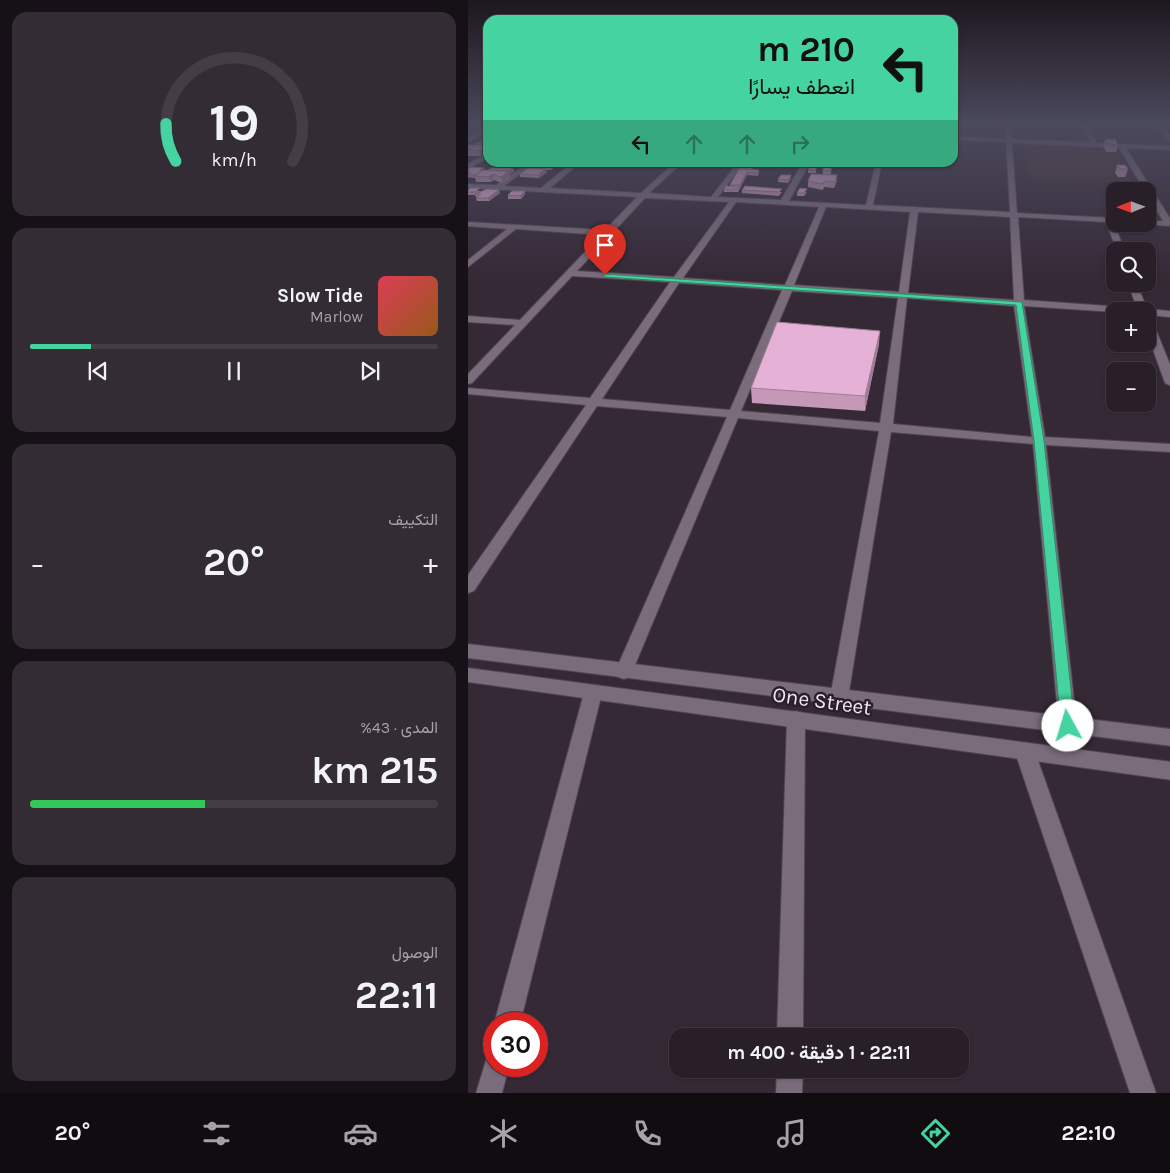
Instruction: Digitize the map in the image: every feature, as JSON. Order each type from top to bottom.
[{"type":"street","points":[[498,188],[516,175]]},
{"type":"street","points":[[543,190],[562,175]]},
{"type":"street","points":[[468,381],[642,196],[665,175]]},
{"type":"street","points":[[712,200],[732,175]]},
{"type":"street","points":[[783,204],[800,175]]},
{"type":"street","points":[[869,208],[876,175]]},
{"type":"street","points":[[1011,175],[1019,303],[1039,441],[1068,726]]},
{"type":"street","points":[[1140,175],[1170,224]]},
{"type":"street","points":[[468,186],[1106,220]]},
{"type":"street","points":[[468,587],[676,281],[734,201]]},
{"type":"street","points":[[624,672],[734,414],[790,289],[823,206]]},
{"type":"street","points":[[839,698],[886,426],[914,210]]},
{"type":"street","points":[[1156,223],[1170,224]]},
{"type":"street","points":[[468,224],[608,233]]},
{"type":"street","points":[[468,264],[514,227]]},
{"type":"street","points":[[570,273],[1106,309]]},
{"type":"street","points":[[1156,312],[1170,314]]},
{"type":"street","points":[[468,319],[523,323]]},
{"type":"street","points":[[1156,345],[1170,383]]},
{"type":"street","points":[[468,391],[886,426],[1039,441],[1170,448]]},
{"type":"street","name":"One Street","points":[[468,651],[624,672],[1170,738]]},
{"type":"street","name":"One Street","points":[[468,675],[1170,771]]},
{"type":"street","points":[[510,1012],[593,693]]},
{"type":"street","points":[[790,1028],[796,720]]},
{"type":"street","points":[[1025,752],[1143,1093]]},
{"type":"street","points":[[489,1093],[493,1077]]},
{"type":"street","points":[[789,1093],[790,1078]]},
{"type":"shaded area","points":[[1029,175],[1129,175],[1132,182],[1030,178]]},
{"type":"building","points":[[475,175],[491,175],[489,177],[474,176]]},
{"type":"building","points":[[736,175],[745,175],[740,185],[730,185]]},
{"type":"building","points":[[781,175],[791,175],[788,180],[778,179]]},
{"type":"building","points":[[811,175],[837,175],[835,182],[824,181],[823,184],[808,181]]},
{"type":"building","points":[[726,186],[739,187],[737,189],[724,189]]},
{"type":"building","points":[[745,186],[782,189],[779,192],[742,190]]},
{"type":"building","points":[[470,188],[480,188],[475,192],[468,192]]},
{"type":"building","points":[[800,188],[807,189],[804,193],[797,193]]},
{"type":"building","points":[[487,189],[499,190],[488,198],[476,198],[481,194],[475,194]]},
{"type":"building","points":[[512,191],[525,191],[520,196],[508,195]]},
{"type":"building","points":[[777,322],[880,331],[865,396],[751,388]]},
{"type":"route","points":[[605,275],[1019,303],[1039,441],[1068,726]]}]
